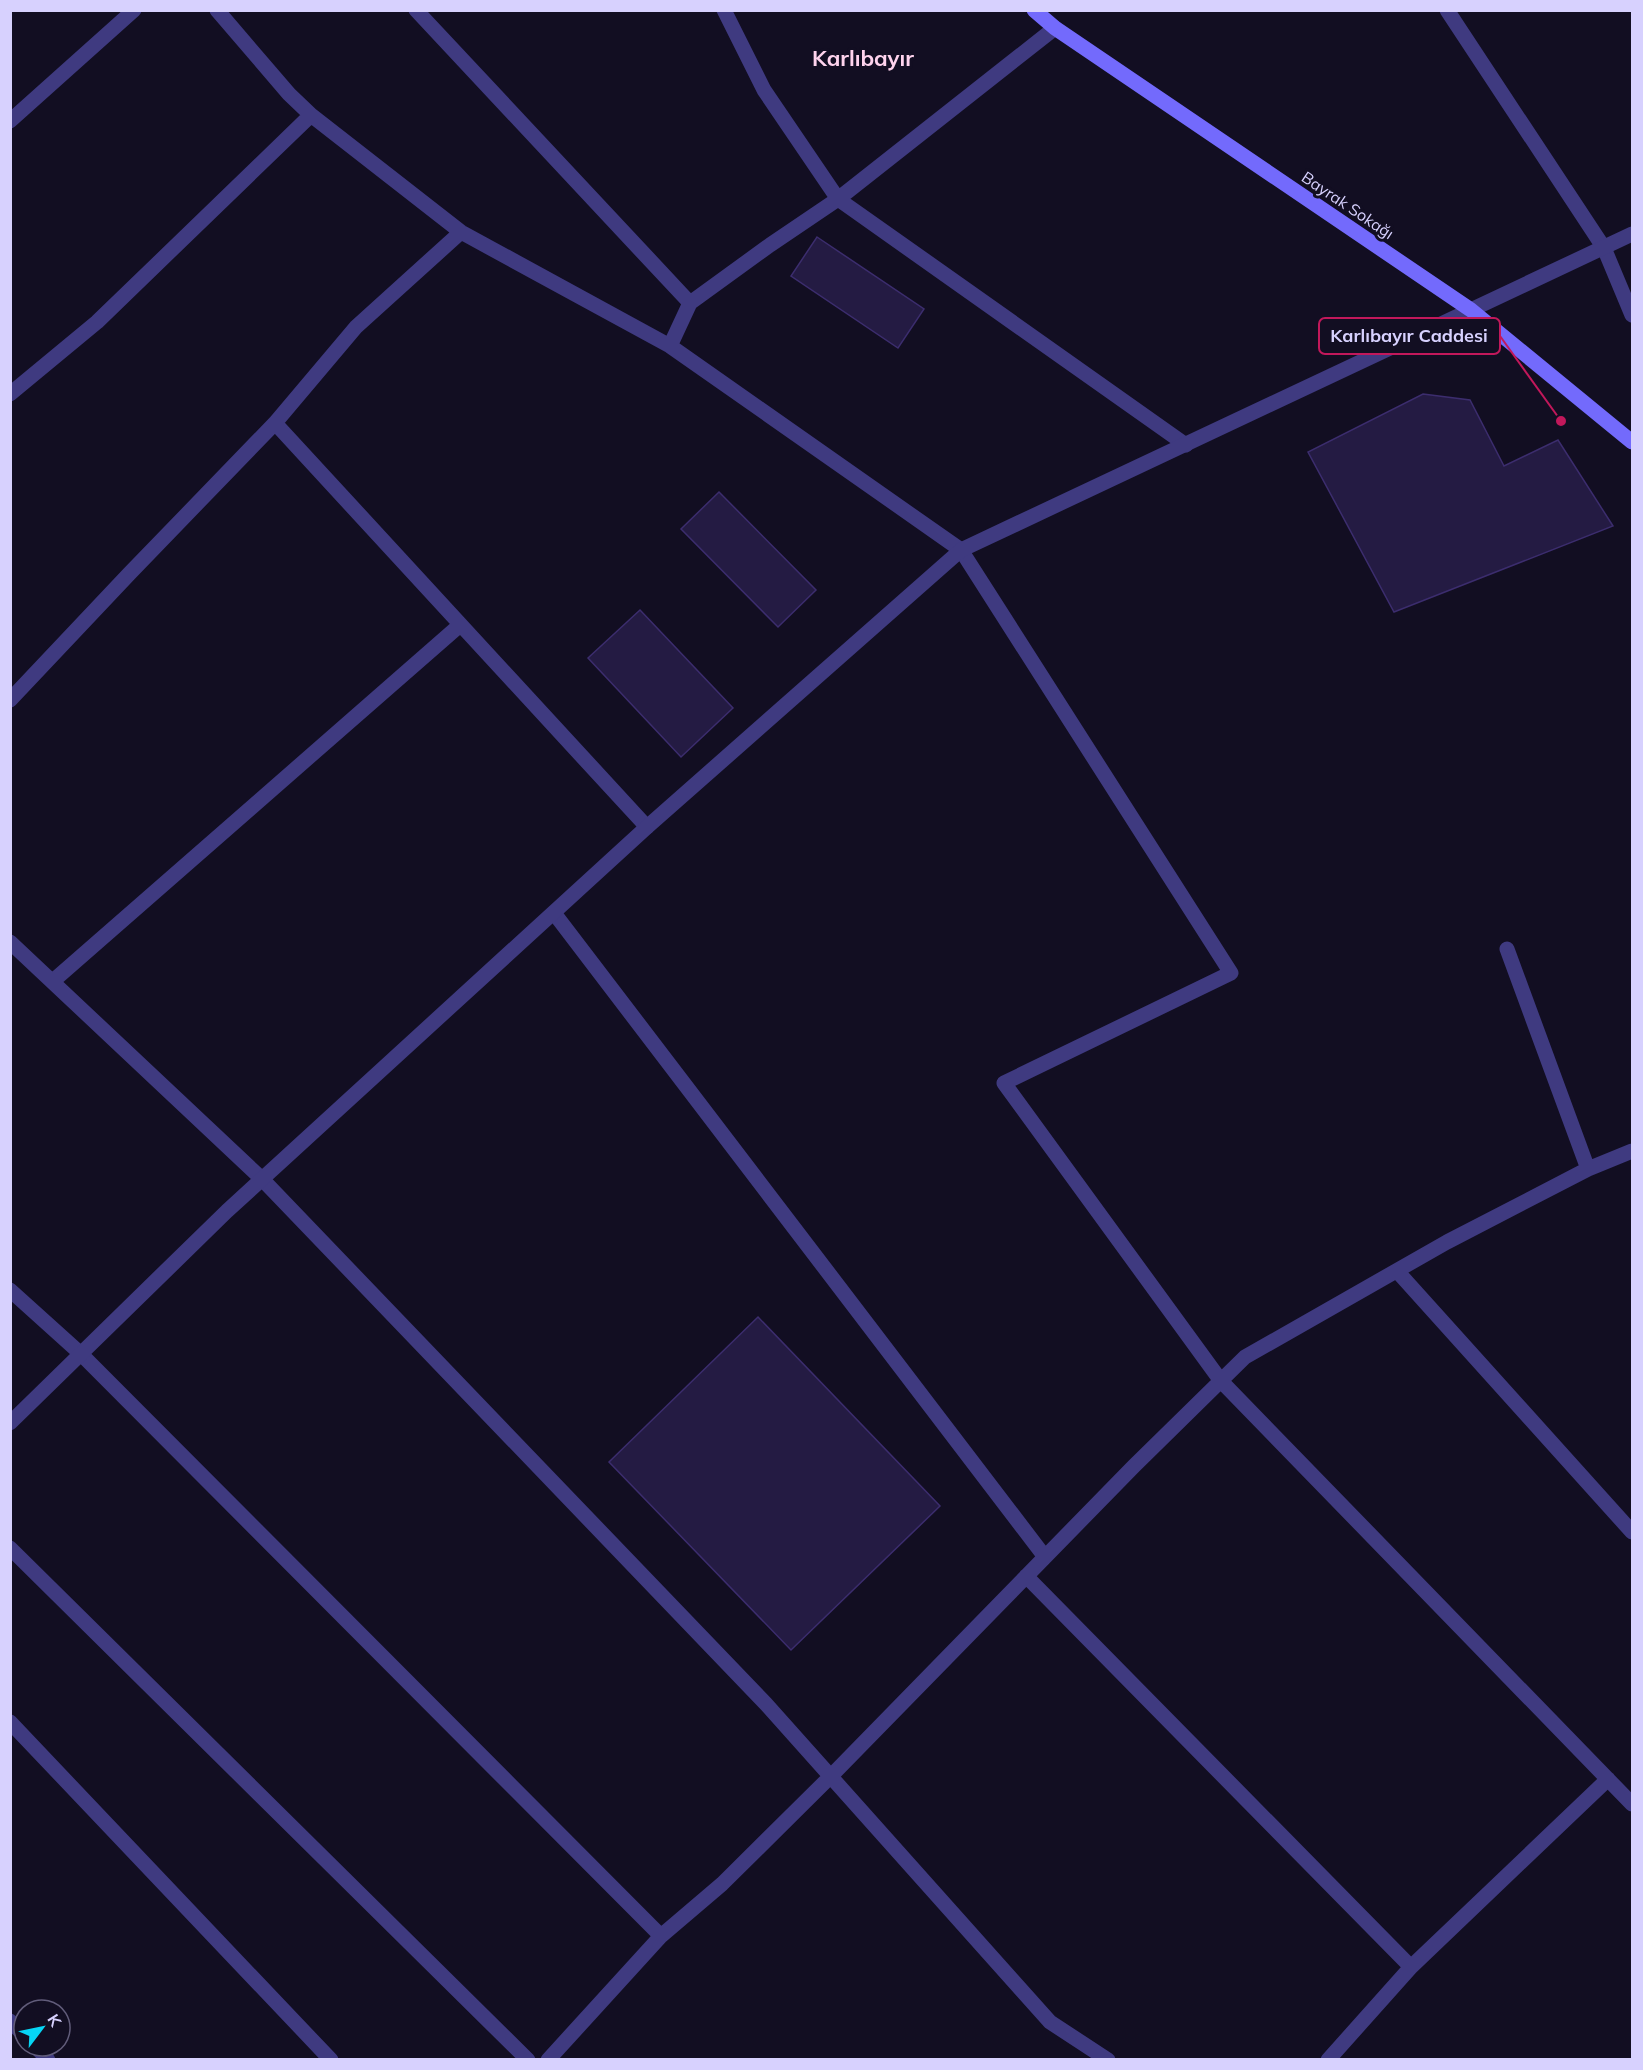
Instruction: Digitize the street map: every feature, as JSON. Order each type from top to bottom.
[{"type":"main road","name":"Bayrak Sokağı","points":[[1034,10],[1055,28],[1471,310],[1632,442]]},
{"type":"street","points":[[10,121],[134,10]]},
{"type":"street","points":[[217,10],[289,94],[311,115],[461,232],[670,346],[961,550],[1231,973],[1004,1083],[1221,1381],[1632,1804]]},
{"type":"street","points":[[416,10],[690,303]]},
{"type":"street","points":[[724,10],[764,90],[838,199],[1186,445]]},
{"type":"street","points":[[1447,10],[1604,248],[1632,315]]},
{"type":"street","points":[[670,346],[690,303],[838,199],[1055,28]]},
{"type":"street","points":[[10,394],[97,322],[311,115]]},
{"type":"street","points":[[11,698],[275,423],[356,327],[461,232]]},
{"type":"street","points":[[10,1423],[262,1179],[646,827],[961,550],[1632,234]]},
{"type":"street","points":[[275,423],[646,827]]},
{"type":"street","points":[[53,981],[460,625]]},
{"type":"street","points":[[554,913],[1045,1557]]},
{"type":"street","points":[[10,942],[262,1179],[758,1695],[1050,2022],[1108,2060]]},
{"type":"street","points":[[1507,949],[1588,1169]]},
{"type":"street","points":[[548,2060],[661,1936],[722,1884],[831,1776],[1134,1466],[1245,1357],[1447,1242],[1588,1169],[1632,1151]]},
{"type":"street","points":[[1397,1270],[1632,1532]]},
{"type":"street","points":[[10,1290],[81,1354],[661,1936]]},
{"type":"street","points":[[10,1548],[528,2060]]},
{"type":"street","points":[[1026,1576],[1411,1967]]},
{"type":"street","points":[[10,1722],[331,2060]]},
{"type":"street","points":[[1328,2060],[1411,1967],[1608,1779]]},
{"type":"building","points":[[817,237],[924,309],[898,348],[791,276]]},
{"type":"building","points":[[1423,394],[1470,400],[1504,466],[1558,440],[1613,526],[1394,612],[1308,452]]},
{"type":"building","points":[[719,492],[816,590],[778,627],[681,529]]},
{"type":"building","points":[[640,610],[733,708],[681,757],[588,658]]},
{"type":"building","points":[[758,1317],[940,1506],[791,1650],[609,1462]]},
{"type":"place","name":"Karlıbayır Caddesi","points":[[1561,421]]},
{"type":"district","name":"Karlıbayır","points":[[863,58]]}]
